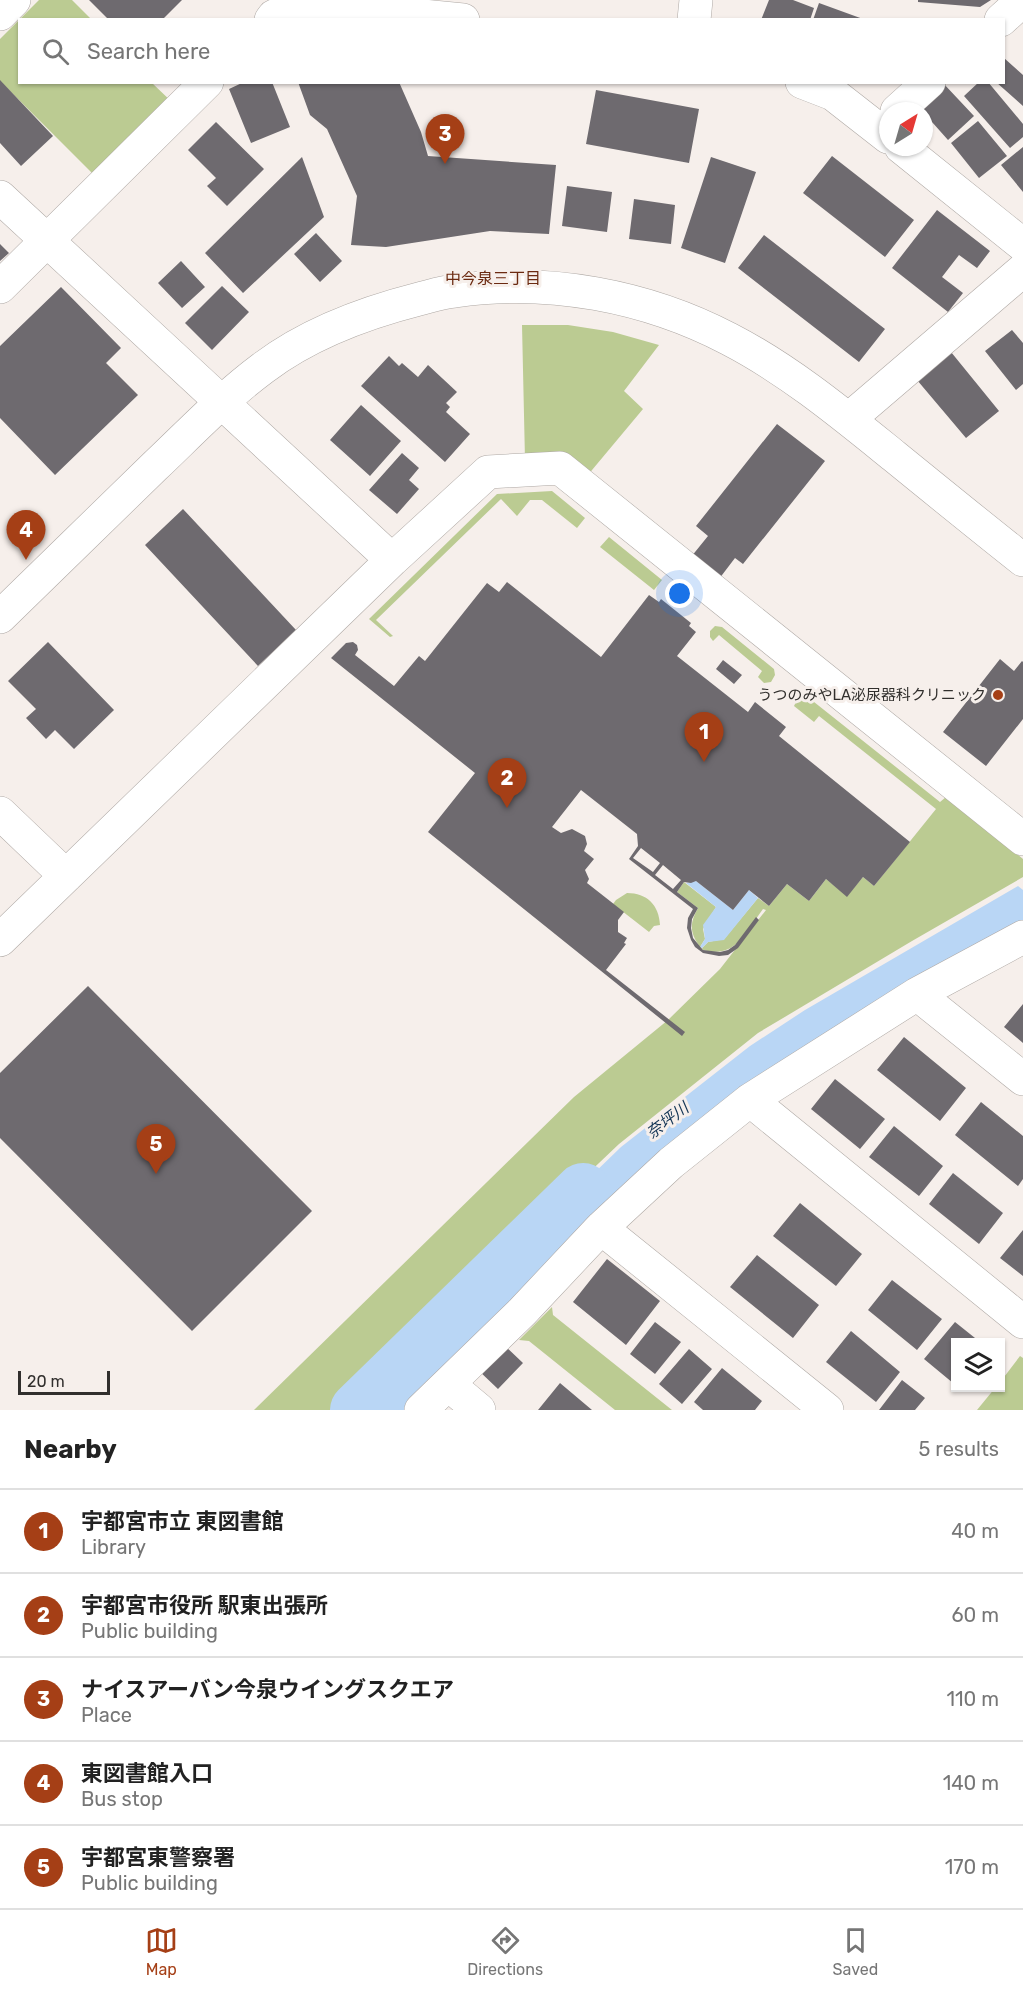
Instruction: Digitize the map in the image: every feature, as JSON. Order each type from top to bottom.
[{"type":"street","points":[[0,14],[14,0]]},
{"type":"street","points":[[694,18],[696,0]]},
{"type":"street","points":[[1003,18],[1023,0]]},
{"type":"street","points":[[272,18],[304,4],[443,18]]},
{"type":"street","points":[[0,286],[205,84]]},
{"type":"street","points":[[807,84],[833,94],[879,121]]},
{"type":"street","points":[[912,102],[927,84]]},
{"type":"street","points":[[922,156],[1023,245]]},
{"type":"street","points":[[0,197],[392,560]]},
{"type":"street","points":[[849,419],[1023,270]]},
{"type":"street","points":[[0,616],[222,402],[264,367],[304,340],[346,322],[393,306],[455,291],[505,287],[568,288],[625,299],[686,320],[729,339],[770,364],[849,419],[1023,560]]},
{"type":"street","points":[[0,940],[392,560],[488,472],[560,468],[1023,838]]},
{"type":"street","points":[[0,813],[66,876]]},
{"type":"street","points":[[421,1410],[522,1312],[601,1228],[671,1163],[750,1100],[917,994],[1023,937]]},
{"type":"street","points":[[917,994],[1023,1079]]},
{"type":"street","points":[[750,1100],[1023,1322]]},
{"type":"street","points":[[601,1228],[827,1410]]},
{"type":"street","points":[[448,1384],[479,1410]]},
{"type":"green space","points":[[39,0],[72,0],[90,18],[21,18]]},
{"type":"green space","points":[[18,21],[18,84],[153,84],[174,104],[96,177],[0,81],[0,39]]},
{"type":"green space","points":[[522,325],[568,325],[613,332],[659,345],[624,391],[643,409],[582,482],[525,460]]},
{"type":"green space","points":[[552,491],[585,518],[577,528],[542,500],[530,500],[517,516],[501,499],[376,620],[393,636],[390,637],[369,619],[497,494]]},
{"type":"green space","points":[[609,537],[662,580],[654,590],[600,547]]},
{"type":"green space","points":[[715,626],[722,627],[774,669],[775,675],[771,682],[764,683],[758,677],[762,671],[719,635],[713,641],[710,631]]},
{"type":"green space","points":[[798,698],[809,698],[940,802],[946,797],[1023,859],[1023,877],[758,1033],[619,1144],[519,1239],[549,1271],[477,1342],[444,1306],[337,1410],[254,1410],[574,1097],[668,1020],[720,969],[766,910],[763,909],[739,942],[732,947],[724,951],[703,950],[702,948],[708,942],[724,939],[758,898],[769,906],[787,884],[809,901],[826,879],[847,896],[863,877],[874,886],[936,809],[819,716],[814,722],[794,706]]},
{"type":"green space","points":[[684,882],[716,907],[703,929],[705,939],[700,947],[692,928],[698,908],[677,892]]},
{"type":"green space","points":[[627,893],[640,895],[651,902],[657,912],[660,925],[654,926],[649,932],[613,904]]},
{"type":"green space","points":[[552,1307],[553,1315],[672,1410],[615,1410],[529,1341],[519,1340]]},
{"type":"green space","points":[[1020,1356],[1023,1358],[1023,1410],[977,1410],[992,1392],[1005,1392],[1005,1376]]},
{"type":"water","points":[[696,881],[733,910],[749,890],[758,898],[724,940],[708,942],[702,948],[700,947],[705,939],[703,925],[716,907],[686,883]]},
{"type":"water","points":[[1018,886],[1023,890],[1023,927],[548,1265],[524,1241],[621,1147],[750,1046],[805,1010]]},
{"type":"water","points":[[447,1315],[474,1343],[405,1410],[348,1410]]},
{"type":"building","points":[[89,0],[182,0],[164,18],[107,18]]},
{"type":"building","points":[[769,0],[793,0],[814,8],[811,18],[762,18]]},
{"type":"building","points":[[918,0],[991,0],[980,7],[918,2]]},
{"type":"building","points":[[819,3],[860,18],[814,18]]},
{"type":"building","points":[[1005,59],[1023,75],[1023,106],[998,84],[1005,84]]},
{"type":"building","points":[[0,80],[53,136],[21,166],[0,143]]},
{"type":"building","points":[[240,84],[273,84],[290,127],[251,143],[229,89]]},
{"type":"building","points":[[299,84],[400,84],[421,132],[428,156],[556,165],[549,234],[490,231],[386,247],[351,245],[357,196],[327,129],[310,115]]},
{"type":"building","points":[[942,84],[974,116],[948,140],[933,123],[933,102],[923,102]]},
{"type":"building","points":[[977,84],[990,84],[1023,124],[1023,137],[1010,148],[964,96]]},
{"type":"building","points":[[596,90],[699,109],[689,163],[586,144]]},
{"type":"building","points":[[978,121],[1007,156],[979,178],[951,143]]},
{"type":"building","points":[[216,122],[264,169],[227,206],[207,186],[216,178],[188,150]]},
{"type":"building","points":[[1023,147],[1023,192],[1001,165]]},
{"type":"building","points":[[832,156],[914,220],[885,257],[803,193]]},
{"type":"building","points":[[302,157],[324,217],[243,293],[205,253]]},
{"type":"building","points":[[711,157],[756,172],[725,263],[681,248]]},
{"type":"building","points":[[567,186],[612,192],[607,232],[562,226]]},
{"type":"building","points":[[634,199],[675,205],[671,244],[629,239]]},
{"type":"building","points":[[937,210],[990,251],[977,268],[959,255],[942,277],[963,293],[948,312],[892,268]]},
{"type":"building","points":[[316,233],[342,261],[320,282],[294,254]]},
{"type":"building","points":[[764,235],[885,329],[859,362],[738,268]]},
{"type":"building","points":[[0,244],[9,253],[0,261]]},
{"type":"building","points":[[181,261],[205,287],[182,308],[158,283]]},
{"type":"building","points":[[222,286],[249,312],[212,350],[185,323]]},
{"type":"building","points":[[61,287],[121,348],[106,363],[138,395],[55,475],[0,418],[0,346]]},
{"type":"building","points":[[1012,330],[1023,343],[1023,384],[1016,390],[985,351]]},
{"type":"building","points":[[951,352],[999,411],[966,438],[917,380]]},
{"type":"building","points":[[389,356],[399,366],[402,363],[418,377],[428,365],[457,392],[446,403],[450,407],[446,412],[470,434],[445,462],[361,386]]},
{"type":"building","points":[[361,405],[401,441],[370,476],[330,440]]},
{"type":"building","points":[[777,424],[825,461],[743,564],[735,558],[719,579],[691,557],[708,536],[696,526]]},
{"type":"building","points":[[402,453],[419,468],[409,480],[419,489],[397,514],[369,490]]},
{"type":"building","points":[[183,509],[296,630],[258,666],[145,545]]},
{"type":"building","points":[[507,582],[601,657],[649,595],[659,602],[661,599],[691,623],[689,626],[696,632],[677,656],[748,712],[755,702],[786,727],[779,736],[910,842],[874,886],[863,877],[847,897],[826,879],[809,901],[787,884],[769,906],[749,890],[733,910],[696,881],[684,882],[677,892],[698,908],[692,919],[691,928],[693,938],[703,950],[720,952],[728,950],[735,945],[756,917],[759,920],[738,948],[728,955],[719,956],[703,953],[695,947],[691,940],[687,928],[688,918],[693,909],[629,859],[638,846],[637,834],[581,790],[552,827],[561,833],[572,829],[585,836],[587,844],[584,851],[594,859],[585,870],[589,879],[587,883],[624,912],[618,920],[618,932],[627,938],[624,943],[626,944],[606,970],[685,1032],[682,1036],[428,832],[475,773],[331,658],[346,643],[353,642],[357,645],[358,650],[355,655],[394,686],[419,656],[425,661],[487,583],[499,592]],"holes":[[[641,848],[660,863],[653,872],[633,858]],[[663,865],[681,880],[673,889],[655,875]]]},
{"type":"building","points":[[48,642],[114,710],[74,749],[55,730],[46,739],[26,718],[36,709],[8,681]]},
{"type":"building","name":"うつのみやLA泌尿器科クリニック","points":[[1000,659],[1014,671],[1023,662],[1023,719],[986,766],[943,732]]},
{"type":"building","points":[[723,660],[742,675],[734,684],[716,669]]},
{"type":"building","points":[[88,986],[312,1211],[192,1331],[0,1138],[0,1073]]},
{"type":"building","points":[[1023,1004],[1023,1043],[1004,1027]]},
{"type":"building","points":[[904,1037],[966,1088],[940,1121],[877,1070]]},
{"type":"building","points":[[835,1079],[885,1119],[860,1149],[811,1109]]},
{"type":"building","points":[[981,1102],[1023,1136],[1023,1179],[1018,1186],[955,1135]]},
{"type":"building","points":[[894,1126],[943,1166],[919,1196],[869,1157]]},
{"type":"building","points":[[953,1173],[1003,1213],[979,1244],[929,1204]]},
{"type":"building","points":[[800,1203],[862,1254],[836,1286],[773,1236]]},
{"type":"building","points":[[1023,1230],[1023,1276],[1000,1258]]},
{"type":"building","points":[[757,1255],[819,1305],[793,1338],[730,1287]]},
{"type":"building","points":[[607,1259],[660,1301],[626,1345],[573,1302]]},
{"type":"building","points":[[892,1280],[942,1319],[917,1350],[868,1310]]},
{"type":"building","points":[[655,1322],[681,1342],[655,1374],[630,1354]]},
{"type":"building","points":[[955,1322],[975,1338],[951,1338],[951,1381],[924,1359]]},
{"type":"building","points":[[851,1331],[900,1372],[876,1402],[826,1362]]},
{"type":"building","points":[[503,1344],[523,1363],[498,1389],[477,1369]]},
{"type":"building","points":[[689,1349],[712,1369],[682,1404],[659,1384]]},
{"type":"building","points":[[722,1368],[762,1401],[755,1410],[703,1410],[694,1402]]},
{"type":"building","points":[[902,1380],[925,1398],[915,1410],[879,1410]]},
{"type":"building","points":[[560,1383],[592,1410],[538,1410]]},
{"type":"waterway","name":"奈坪川","points":[[358,1410],[583,1191]]},
{"type":"place","name":"ナイスアーバン今泉ウイングスクエア","points":[[445,164]]},
{"type":"place","name":"東図書館入口","points":[[26,560]]},
{"type":"place","name":"うつのみやLA泌尿器科クリニック","points":[[998,695]]},
{"type":"place","name":"宇都宮市立 東図書館","points":[[704,762]]},
{"type":"place","name":"宇都宮市役所 駅東出張所","points":[[507,808]]},
{"type":"place","name":"宇都宮東警察署","points":[[156,1174]]},
{"type":"district","name":"中今泉三丁目","points":[[493,278]]}]
